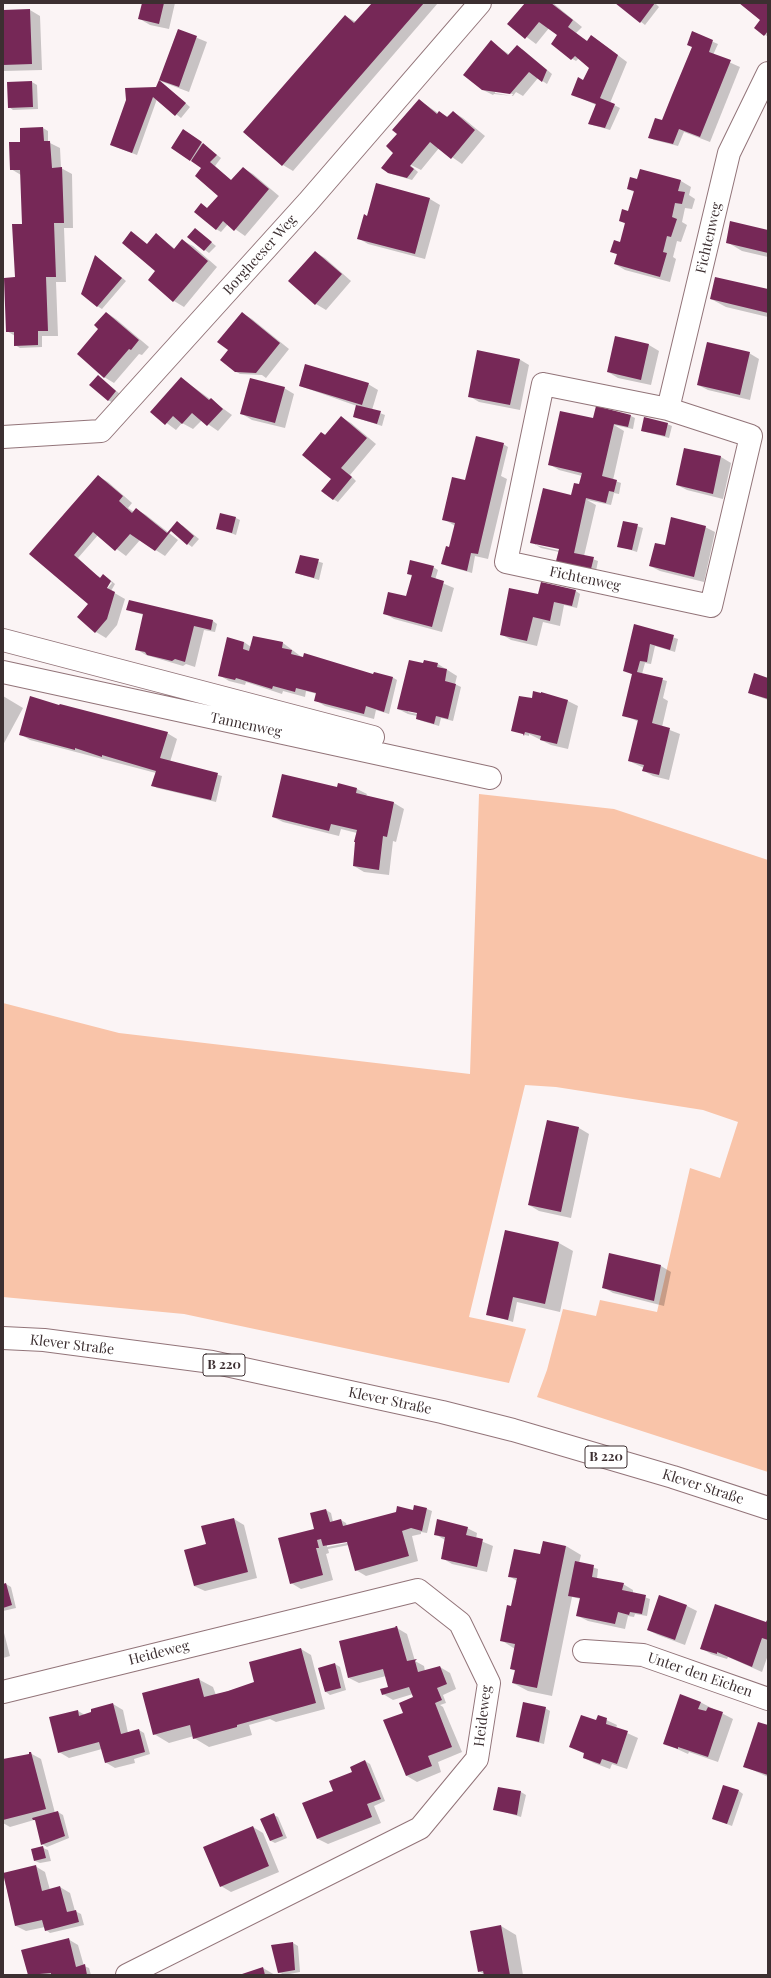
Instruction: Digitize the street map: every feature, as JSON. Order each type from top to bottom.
[{"type":"street","name":"Borgheeser Weg","points":[[3,437],[101,431],[308,202],[480,3]]},
{"type":"street","name":"Fichtenweg","points":[[668,409],[729,153],[768,73]]},
{"type":"street","name":"Fichtenweg","points":[[543,384],[668,409],[751,436],[711,606],[506,562],[543,384]]},
{"type":"street","name":"Tannenweg","points":[[3,640],[374,737]]},
{"type":"street","name":"Tannenweg","points":[[3,672],[490,778]]},
{"type":"street","name":"Klever Straße","points":[[3,1338],[44,1340],[212,1362],[442,1412],[513,1430],[673,1477],[768,1508]]},
{"type":"street","name":"Heideweg","points":[[3,1692],[418,1590],[460,1623],[489,1683],[478,1760],[420,1828],[128,1975]]},
{"type":"street","name":"Unter den Eichen","points":[[584,1651],[643,1655],[768,1699]]},
{"type":"shaded area","points":[[479,794],[614,809],[768,860],[768,1472],[537,1397],[547,1370],[563,1309],[596,1316],[600,1300],[657,1312],[690,1168],[720,1178],[738,1122],[703,1110],[556,1087],[525,1085],[469,1317],[526,1329],[509,1383],[184,1314],[3,1297],[3,1003],[119,1033],[470,1074]]},
{"type":"building","points":[[142,3],[164,3],[159,24],[138,19]]},
{"type":"building","points":[[372,3],[424,3],[282,166],[243,132],[345,15],[354,23]]},
{"type":"building","points":[[525,3],[551,3],[573,20],[568,27],[587,41],[591,35],[618,55],[600,98],[615,104],[605,128],[588,124],[596,104],[571,95],[578,77],[583,80],[589,68],[575,56],[571,60],[551,44],[557,35],[539,22],[525,39],[507,24]]},
{"type":"building","points":[[615,3],[655,3],[640,23]]},
{"type":"building","points":[[739,3],[768,3],[768,31],[764,36],[754,28],[760,20]]},
{"type":"building","points":[[30,9],[32,64],[3,65],[3,10]]},
{"type":"building","points":[[178,29],[197,36],[179,87],[159,80]]},
{"type":"building","points":[[692,31],[713,40],[709,52],[731,60],[700,137],[679,129],[673,144],[648,138],[655,118],[662,120],[692,47],[687,45]]},
{"type":"building","points":[[491,40],[508,55],[517,45],[547,70],[542,82],[529,72],[510,94],[482,90],[463,75]]},
{"type":"building","points":[[159,80],[186,103],[175,116],[153,97],[132,153],[110,145],[126,100],[125,88],[156,87]]},
{"type":"building","points":[[32,81],[33,107],[8,108],[7,82]]},
{"type":"building","points":[[419,99],[437,114],[439,111],[447,117],[453,111],[475,130],[451,159],[430,142],[410,166],[414,169],[407,178],[388,173],[381,168],[393,153],[386,146],[397,134],[392,130]]},
{"type":"building","points":[[43,127],[44,141],[50,141],[52,168],[62,167],[64,223],[54,223],[56,277],[46,277],[48,331],[38,331],[38,345],[14,346],[14,332],[6,332],[4,278],[15,277],[12,224],[22,224],[20,170],[10,170],[9,142],[20,142],[20,128]]},
{"type":"building","points":[[183,129],[202,142],[190,161],[171,148]]},
{"type":"building","points":[[203,143],[217,155],[210,162],[231,180],[243,167],[269,189],[234,231],[223,221],[216,230],[194,212],[201,203],[207,208],[218,196],[195,176],[201,168],[191,161]]},
{"type":"building","points":[[640,169],[681,180],[678,191],[685,192],[682,204],[675,203],[672,217],[677,219],[671,237],[667,236],[663,252],[667,253],[660,277],[614,264],[617,254],[610,252],[614,240],[620,242],[625,223],[619,221],[622,209],[628,211],[634,191],[627,189],[630,177],[637,179]]},
{"type":"building","points":[[376,183],[430,198],[415,254],[357,239],[364,214],[367,216]]},
{"type":"building","points":[[730,221],[768,230],[768,253],[726,243]]},
{"type":"building","points":[[195,228],[212,242],[204,251],[187,237]]},
{"type":"building","points":[[131,231],[147,244],[156,233],[174,249],[182,239],[208,261],[173,302],[148,280],[155,271],[122,243]]},
{"type":"building","points":[[315,251],[342,274],[315,305],[288,281]]},
{"type":"building","points":[[95,255],[122,278],[97,307],[81,294]]},
{"type":"building","points":[[715,277],[768,289],[768,313],[710,299]]},
{"type":"building","points":[[106,312],[139,340],[131,350],[129,349],[104,378],[77,354],[98,329],[94,325]]},
{"type":"building","points":[[242,312],[280,343],[256,373],[235,372],[220,360],[228,350],[217,342]]},
{"type":"building","points":[[615,336],[649,344],[641,380],[607,372]]},
{"type":"building","points":[[707,342],[750,352],[740,395],[697,385]]},
{"type":"building","points":[[477,350],[520,359],[510,405],[468,397]]},
{"type":"building","points":[[305,364],[369,383],[362,405],[299,386]]},
{"type":"building","points":[[98,375],[116,391],[108,401],[89,385]]},
{"type":"building","points":[[181,377],[209,400],[211,398],[223,409],[207,426],[192,413],[182,424],[173,416],[165,425],[150,412]]},
{"type":"building","points":[[250,378],[285,387],[275,423],[240,414]]},
{"type":"building","points":[[356,405],[381,411],[377,424],[353,417]]},
{"type":"building","points":[[596,406],[631,415],[628,427],[614,424],[602,476],[617,480],[614,492],[609,491],[606,503],[586,498],[574,553],[594,557],[591,569],[556,561],[559,549],[530,543],[543,488],[571,495],[574,483],[579,484],[582,473],[548,465],[560,411],[593,418]]},
{"type":"building","points":[[341,416],[367,438],[341,468],[352,477],[333,500],[321,491],[331,479],[302,455],[321,432],[325,435]]},
{"type":"building","points":[[644,417],[668,423],[665,436],[641,431]]},
{"type":"building","points":[[476,436],[504,443],[478,554],[471,553],[467,571],[441,564],[446,546],[449,547],[455,523],[442,520],[452,477],[465,480]]},
{"type":"building","points":[[684,448],[721,456],[713,494],[676,485]]},
{"type":"building","points":[[98,475],[123,496],[119,501],[132,513],[136,508],[167,533],[177,521],[194,536],[187,545],[171,531],[155,551],[130,534],[115,551],[93,532],[74,555],[100,578],[103,574],[111,581],[107,588],[115,592],[107,619],[95,633],[77,617],[88,604],[29,554]]},
{"type":"building","points":[[220,513],[236,517],[232,533],[216,529]]},
{"type":"building","points":[[671,517],[706,526],[694,577],[649,566],[655,543],[665,545]]},
{"type":"building","points":[[623,521],[638,524],[632,550],[617,547]]},
{"type":"building","points":[[300,555],[319,559],[314,578],[295,573]]},
{"type":"building","points":[[410,560],[434,566],[431,577],[444,581],[432,627],[383,614],[388,592],[406,596],[412,575],[407,574]]},
{"type":"building","points":[[541,582],[576,590],[572,606],[554,602],[550,621],[533,617],[527,641],[500,635],[509,588],[538,594]]},
{"type":"building","points":[[129,600],[213,620],[211,630],[194,626],[185,662],[175,659],[172,661],[147,655],[145,652],[135,650],[143,614],[126,610]]},
{"type":"building","points":[[634,624],[674,635],[670,650],[650,644],[647,662],[640,661],[637,672],[663,678],[652,723],[670,728],[659,775],[642,771],[644,765],[628,761],[638,720],[622,716],[632,674],[623,671]]},
{"type":"building","points":[[253,636],[283,642],[282,648],[292,650],[291,654],[303,657],[304,653],[373,674],[374,672],[393,677],[384,712],[366,706],[364,714],[314,701],[316,693],[296,688],[295,692],[273,686],[272,689],[236,678],[235,680],[218,676],[227,637],[244,642],[243,649],[249,651]]},
{"type":"building","points":[[409,660],[423,663],[424,660],[438,663],[437,667],[447,669],[445,681],[456,684],[448,719],[436,716],[434,724],[416,719],[417,713],[397,709]]},
{"type":"building","points":[[754,673],[768,678],[768,699],[748,693]]},
{"type":"building","points":[[533,691],[568,700],[557,744],[540,740],[541,736],[525,732],[524,736],[523,734],[511,731],[519,696],[532,698]]},
{"type":"building","points":[[30,696],[59,705],[60,704],[168,732],[160,758],[218,773],[211,800],[151,786],[156,771],[102,755],[102,757],[75,748],[75,750],[19,735]]},
{"type":"building","points":[[282,774],[337,787],[338,783],[357,788],[356,793],[394,802],[387,837],[383,836],[379,870],[353,866],[354,842],[357,830],[331,824],[329,831],[272,817]]},
{"type":"building","points":[[547,1120],[579,1127],[561,1212],[528,1205]]},
{"type":"building","points":[[505,1230],[559,1242],[545,1304],[513,1297],[508,1320],[486,1315]]},
{"type":"building","points":[[609,1253],[661,1265],[654,1301],[602,1288]]},
{"type":"building","points":[[414,1505],[427,1508],[422,1531],[411,1528],[402,1531],[409,1556],[355,1571],[347,1542],[323,1546],[321,1539],[317,1540],[319,1548],[316,1548],[323,1575],[290,1584],[278,1538],[314,1529],[310,1513],[326,1509],[330,1522],[341,1519],[343,1526],[396,1512],[397,1506],[413,1510]]},
{"type":"building","points":[[234,1518],[248,1572],[194,1586],[184,1550],[206,1544],[201,1526]]},
{"type":"building","points":[[437,1519],[468,1527],[466,1535],[483,1539],[477,1567],[441,1559],[445,1537],[434,1535]]},
{"type":"building","points":[[543,1541],[566,1546],[537,1688],[512,1683],[515,1670],[510,1669],[515,1644],[500,1641],[507,1605],[511,1606],[517,1578],[508,1577],[514,1549],[540,1554]]},
{"type":"building","points":[[575,1561],[594,1565],[592,1577],[624,1583],[622,1590],[646,1595],[642,1614],[630,1612],[629,1615],[618,1612],[615,1624],[576,1616],[580,1598],[568,1596]]},
{"type":"building","points":[[6,1583],[12,1605],[3,1608],[3,1584]]},
{"type":"building","points":[[659,1595],[687,1605],[675,1640],[647,1630]]},
{"type":"building","points":[[715,1604],[766,1622],[768,1618],[768,1640],[762,1638],[752,1667],[717,1652],[717,1654],[700,1649]]},
{"type":"building","points":[[395,1626],[397,1626],[407,1661],[417,1659],[415,1661],[418,1672],[440,1666],[447,1684],[437,1688],[442,1700],[435,1703],[452,1747],[428,1756],[432,1766],[406,1776],[383,1720],[403,1713],[399,1703],[413,1697],[409,1687],[382,1695],[380,1689],[388,1687],[383,1669],[348,1678],[339,1641],[396,1627]]},
{"type":"building","points":[[301,1648],[316,1703],[193,1739],[190,1725],[153,1735],[142,1693],[199,1678],[204,1697],[228,1691],[254,1682],[249,1662]]},
{"type":"building","points":[[335,1663],[341,1688],[325,1692],[318,1668]]},
{"type":"building","points":[[680,1694],[701,1702],[698,1709],[706,1711],[708,1707],[723,1712],[708,1757],[678,1747],[678,1749],[663,1744]]},
{"type":"building","points":[[523,1702],[546,1707],[539,1742],[516,1737]]},
{"type":"building","points":[[113,1703],[121,1734],[139,1729],[145,1752],[105,1763],[99,1742],[58,1753],[49,1717],[78,1710],[79,1716],[91,1712],[91,1709]]},
{"type":"building","points":[[581,1715],[596,1720],[598,1715],[607,1718],[606,1724],[628,1731],[617,1764],[602,1759],[600,1764],[583,1758],[584,1753],[569,1747]]},
{"type":"building","points":[[758,1722],[768,1725],[768,1775],[743,1767]]},
{"type":"building","points":[[29,1752],[31,1752],[46,1809],[3,1820],[3,1759],[29,1754]]},
{"type":"building","points":[[365,1760],[381,1799],[367,1804],[372,1817],[317,1839],[302,1803],[333,1791],[329,1781],[352,1772],[350,1767]]},
{"type":"building","points":[[723,1785],[739,1790],[727,1824],[712,1819]]},
{"type":"building","points":[[498,1787],[521,1791],[517,1815],[493,1810]]},
{"type":"building","points":[[58,1811],[65,1836],[41,1845],[35,1820],[32,1818]]},
{"type":"building","points":[[274,1813],[283,1836],[270,1841],[260,1819]]},
{"type":"building","points":[[253,1826],[269,1866],[220,1887],[203,1847]]},
{"type":"building","points":[[43,1846],[46,1858],[34,1861],[31,1849]]},
{"type":"building","points":[[36,1865],[42,1891],[60,1886],[67,1912],[76,1910],[79,1922],[45,1931],[42,1920],[15,1926],[3,1873]]},
{"type":"building","points":[[501,1925],[510,1975],[484,1975],[483,1971],[478,1972],[470,1931]]},
{"type":"building","points":[[69,1938],[76,1967],[85,1964],[87,1975],[51,1975],[51,1973],[28,1975],[21,1950]]},
{"type":"building","points":[[293,1942],[295,1970],[278,1973],[271,1945]]},
{"type":"building","points":[[263,1967],[265,1975],[239,1975]]}]
